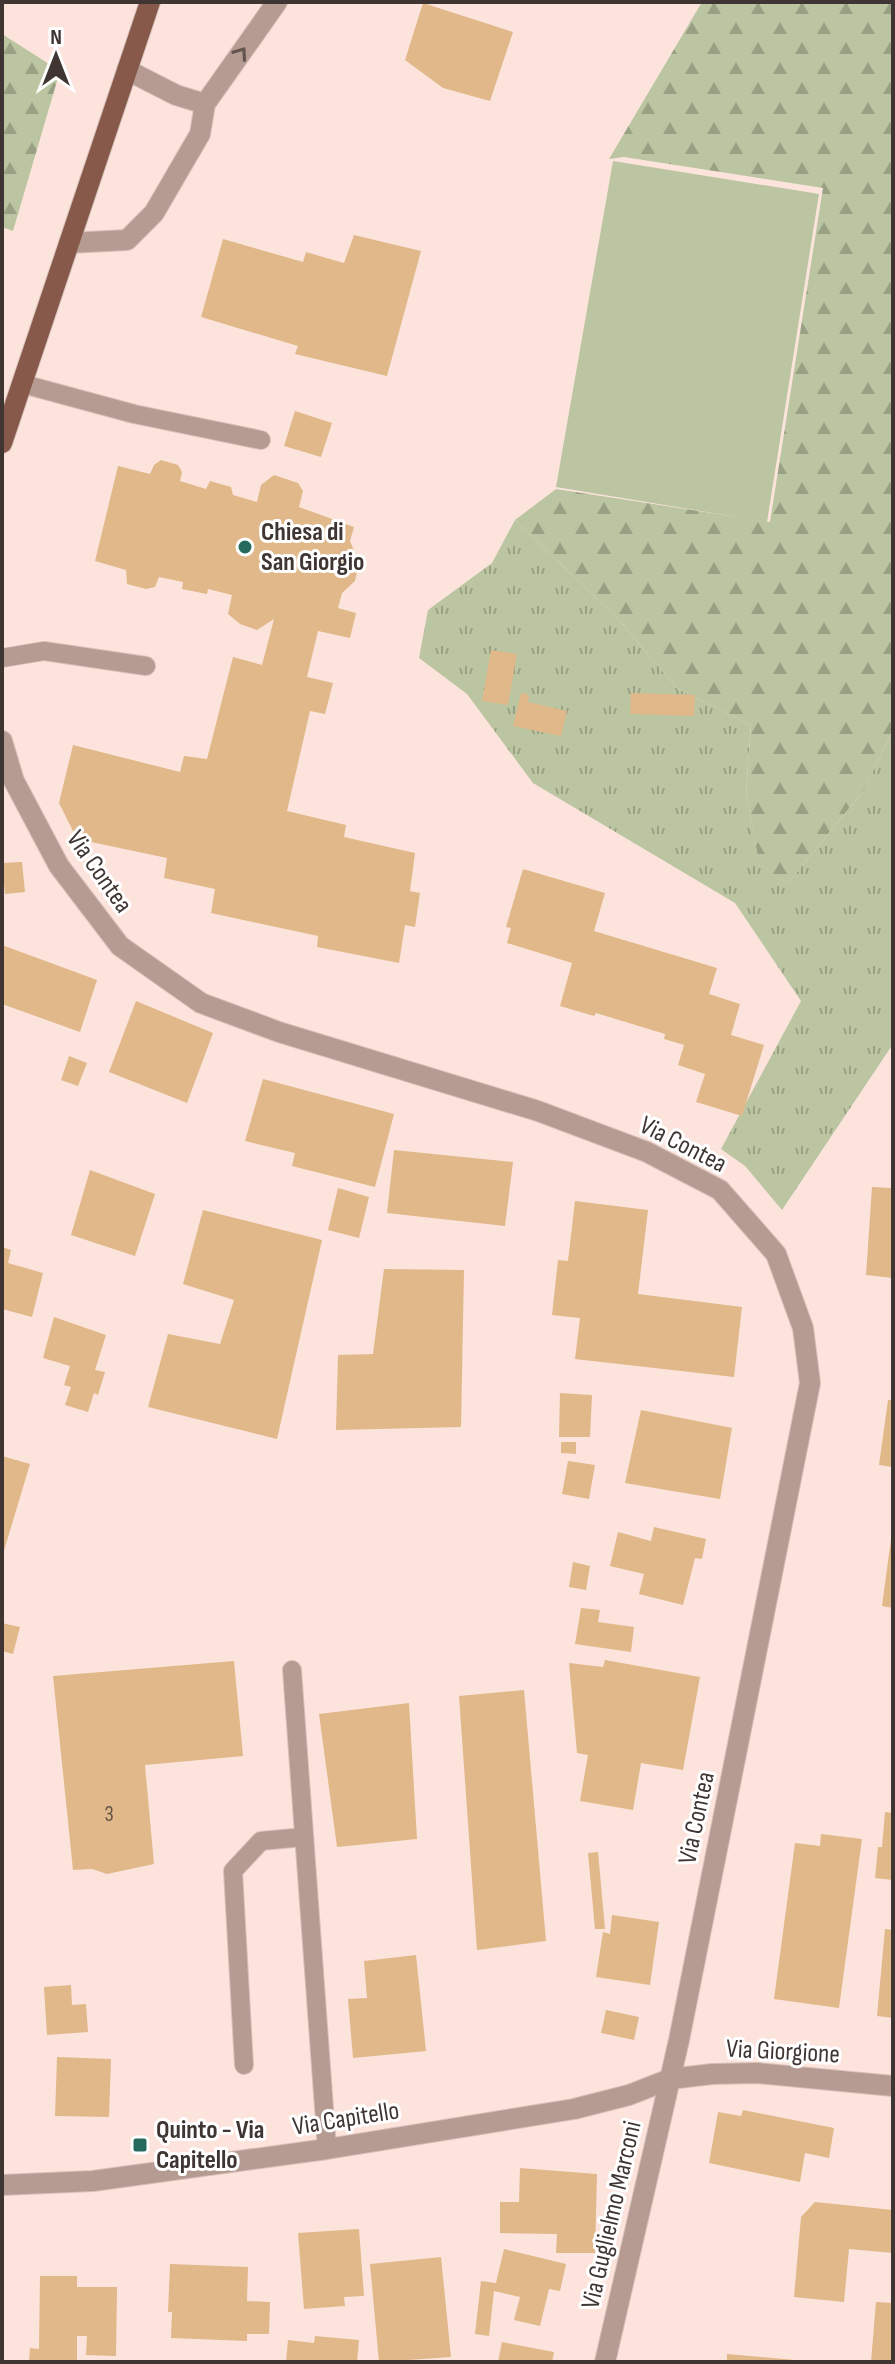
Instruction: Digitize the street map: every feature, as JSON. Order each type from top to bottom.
[{"type":"main road","points":[[2,443],[6,420],[23,384],[150,2]]},
{"type":"street","points":[[69,243],[127,240],[154,213],[200,134],[205,104],[277,2]]},
{"type":"street","points":[[127,70],[176,95],[205,104]]},
{"type":"street","name":"Via Contea","points":[[2,741],[14,781],[59,866],[120,946],[201,1003],[279,1032],[538,1111],[647,1152],[720,1190],[776,1254],[803,1328],[810,1383],[670,2079]]},
{"type":"street","name":"Via Giorgione","points":[[670,2079],[757,2073],[893,2086]]},
{"type":"street","name":"Via Capitello","points":[[2,2185],[93,2181],[327,2149],[574,2109],[629,2095],[670,2079]]},
{"type":"street","name":"Via Guglielmo Marconi","points":[[605,2362],[670,2079]]},
{"type":"street","name":"Via Capitello","points":[[2,2172],[24,2183]]},
{"type":"lane","points":[[23,384],[134,414],[261,440]]},
{"type":"lane","points":[[2,658],[44,651],[146,666]]},
{"type":"lane","points":[[292,1670],[327,2149]]},
{"type":"lane","points":[[244,2065],[233,1871],[261,1841],[304,1837]]},
{"type":"green space","points":[[702,2],[893,2],[893,729],[864,790],[788,883],[760,868],[746,793],[751,725],[678,689],[616,617],[515,520],[556,489],[770,522],[823,188],[624,157],[609,159]]},
{"type":"green space","points":[[2,34],[60,71],[13,231],[2,227]]},
{"type":"green space","points":[[613,161],[819,194],[767,522],[556,487]]},
{"type":"green space","points":[[515,520],[616,617],[678,689],[751,725],[746,793],[760,867],[788,883],[864,790],[893,729],[893,1044],[782,1210],[745,1166],[721,1149],[801,1001],[735,903],[533,783],[467,694],[419,658],[428,610],[492,563]]},
{"type":"building","points":[[423,3],[513,32],[490,101],[443,88],[405,60]]},
{"type":"building","points":[[354,235],[421,251],[387,376],[295,354],[298,346],[201,317],[223,239],[303,262],[306,252],[344,263]]},
{"type":"building","points":[[295,411],[332,423],[321,457],[284,446]]},
{"type":"building","points":[[161,460],[178,465],[182,472],[180,481],[206,489],[210,481],[231,487],[233,495],[257,502],[261,485],[274,475],[298,483],[303,491],[299,507],[354,527],[350,541],[359,563],[355,581],[342,593],[338,608],[356,613],[350,638],[318,631],[307,677],[333,683],[325,714],[310,711],[287,811],[346,825],[344,837],[415,853],[410,891],[420,893],[415,927],[405,925],[399,963],[317,947],[318,936],[211,913],[215,889],[164,878],[167,858],[77,839],[59,803],[73,745],[180,772],[184,756],[207,759],[233,657],[262,665],[274,619],[257,630],[240,624],[228,614],[232,595],[208,589],[207,594],[182,589],[183,582],[159,577],[155,587],[146,589],[127,584],[126,570],[95,561],[118,466],[150,474],[154,465]]},
{"type":"building","points":[[491,650],[517,654],[508,705],[482,701]]},
{"type":"building","points":[[521,693],[529,695],[528,702],[567,711],[561,736],[513,726]]},
{"type":"building","points":[[631,693],[695,695],[694,716],[630,714]]},
{"type":"building","points":[[22,862],[25,892],[5,894],[2,863]]},
{"type":"building","points":[[523,869],[605,893],[594,931],[717,968],[709,994],[740,1004],[731,1035],[764,1045],[742,1116],[696,1102],[705,1074],[678,1065],[684,1045],[664,1039],[665,1034],[596,1013],[594,1016],[560,1006],[572,963],[507,943],[511,928],[506,927]]},
{"type":"building","points":[[2,945],[97,980],[80,1032],[2,1004]]},
{"type":"building","points":[[136,1001],[213,1033],[187,1103],[109,1072]]},
{"type":"building","points":[[69,1056],[87,1063],[78,1086],[61,1080]]},
{"type":"building","points":[[263,1079],[394,1114],[375,1187],[292,1166],[295,1153],[245,1141]]},
{"type":"building","points":[[394,1150],[513,1162],[505,1226],[387,1213]]},
{"type":"building","points":[[90,1170],[155,1194],[135,1256],[71,1235]]},
{"type":"building","points":[[872,1187],[893,1188],[893,1278],[866,1275]]},
{"type":"building","points":[[338,1188],[369,1197],[359,1238],[328,1230]]},
{"type":"building","points":[[575,1201],[648,1210],[638,1294],[742,1307],[734,1377],[575,1359],[580,1318],[552,1315],[558,1260],[568,1261]]},
{"type":"building","points":[[203,1210],[322,1240],[277,1439],[148,1407],[168,1334],[220,1344],[234,1300],[183,1284]]},
{"type":"building","points":[[2,1247],[11,1250],[8,1263],[43,1273],[32,1317],[2,1309]]},
{"type":"building","points":[[384,1269],[464,1270],[461,1427],[336,1430],[338,1355],[373,1354]]},
{"type":"building","points":[[54,1317],[106,1335],[95,1370],[105,1372],[98,1395],[94,1393],[88,1412],[65,1405],[71,1387],[64,1385],[70,1366],[43,1358]]},
{"type":"building","points":[[560,1393],[592,1395],[590,1437],[559,1437]]},
{"type":"building","points":[[888,1400],[893,1400],[893,1467],[879,1465]]},
{"type":"building","points":[[641,1410],[732,1428],[720,1499],[625,1483]]},
{"type":"building","points":[[561,1442],[576,1442],[576,1454],[561,1453]]},
{"type":"building","points":[[2,1456],[30,1464],[3,1554],[2,1554]]},
{"type":"building","points":[[568,1461],[595,1465],[589,1499],[562,1494]]},
{"type":"building","points":[[654,1527],[706,1539],[702,1559],[695,1558],[683,1605],[639,1594],[644,1574],[610,1566],[618,1532],[651,1541]]},
{"type":"building","points":[[893,1539],[893,1608],[882,1606]]},
{"type":"building","points":[[573,1562],[590,1566],[586,1590],[569,1587]]},
{"type":"building","points":[[581,1608],[600,1610],[598,1622],[634,1627],[631,1652],[575,1644]]},
{"type":"building","points":[[2,1623],[20,1627],[13,1654],[2,1651]]},
{"type":"building","points":[[605,1660],[700,1677],[683,1770],[641,1763],[633,1810],[580,1801],[588,1755],[577,1753],[569,1663],[603,1667]]},
{"type":"building","points":[[234,1661],[243,1756],[145,1765],[154,1864],[107,1874],[92,1869],[73,1870],[53,1676]]},
{"type":"building","points":[[524,1690],[546,1941],[477,1950],[459,1696]]},
{"type":"building","points":[[409,1703],[417,1839],[337,1847],[319,1714]]},
{"type":"building","points":[[885,1812],[893,1813],[893,1880],[875,1878]]},
{"type":"building","points":[[821,1834],[862,1839],[839,2008],[774,1999],[795,1843],[820,1846]]},
{"type":"building","points":[[598,1852],[605,1929],[595,1929],[588,1853]]},
{"type":"building","points":[[612,1915],[659,1922],[650,1985],[596,1977],[603,1932],[610,1934]]},
{"type":"building","points":[[885,1929],[893,1930],[893,2018],[877,2016]]},
{"type":"building","points":[[416,1955],[426,2051],[353,2058],[348,1999],[367,1998],[364,1961]]},
{"type":"building","points":[[71,1985],[72,2005],[86,2004],[88,2032],[47,2035],[44,1987]]},
{"type":"building","points":[[606,2010],[639,2017],[634,2040],[601,2033]]},
{"type":"building","points":[[57,2057],[111,2059],[109,2117],[55,2116]]},
{"type":"building","points":[[743,2110],[834,2128],[829,2158],[805,2153],[800,2182],[709,2163],[718,2112],[741,2116]]},
{"type":"building","points":[[520,2168],[597,2174],[595,2253],[556,2253],[557,2234],[500,2233],[500,2202],[519,2202]]},
{"type":"building","points":[[815,2202],[893,2210],[893,2253],[849,2249],[844,2302],[794,2297],[801,2217]]},
{"type":"building","points":[[359,2229],[364,2296],[344,2297],[345,2306],[304,2309],[298,2233]]},
{"type":"building","points":[[504,2249],[566,2264],[560,2291],[549,2289],[540,2326],[514,2320],[520,2297],[494,2291],[489,2336],[475,2334],[481,2281],[496,2283]]},
{"type":"building","points":[[441,2257],[451,2357],[379,2362],[370,2264]]},
{"type":"building","points":[[170,2264],[248,2267],[247,2301],[270,2302],[269,2334],[247,2334],[247,2341],[171,2338],[172,2312],[168,2312]]},
{"type":"building","points":[[40,2276],[77,2276],[77,2287],[117,2287],[116,2356],[86,2355],[87,2336],[77,2336],[77,2362],[29,2362],[30,2348],[39,2349]]},
{"type":"building","points":[[876,2302],[893,2303],[893,2362],[871,2362]]},
{"type":"building","points":[[315,2336],[359,2340],[357,2362],[286,2362],[288,2340],[314,2343]]},
{"type":"building","points":[[502,2342],[554,2352],[552,2362],[498,2362]]},
{"type":"building","points":[[727,2354],[795,2360],[795,2362],[727,2362]]},
{"type":"place","name":"Chiesa di San Giorgio","points":[[245,547]]},
{"type":"place","name":"Quinto - Via Capitello","points":[[140,2145]]}]
